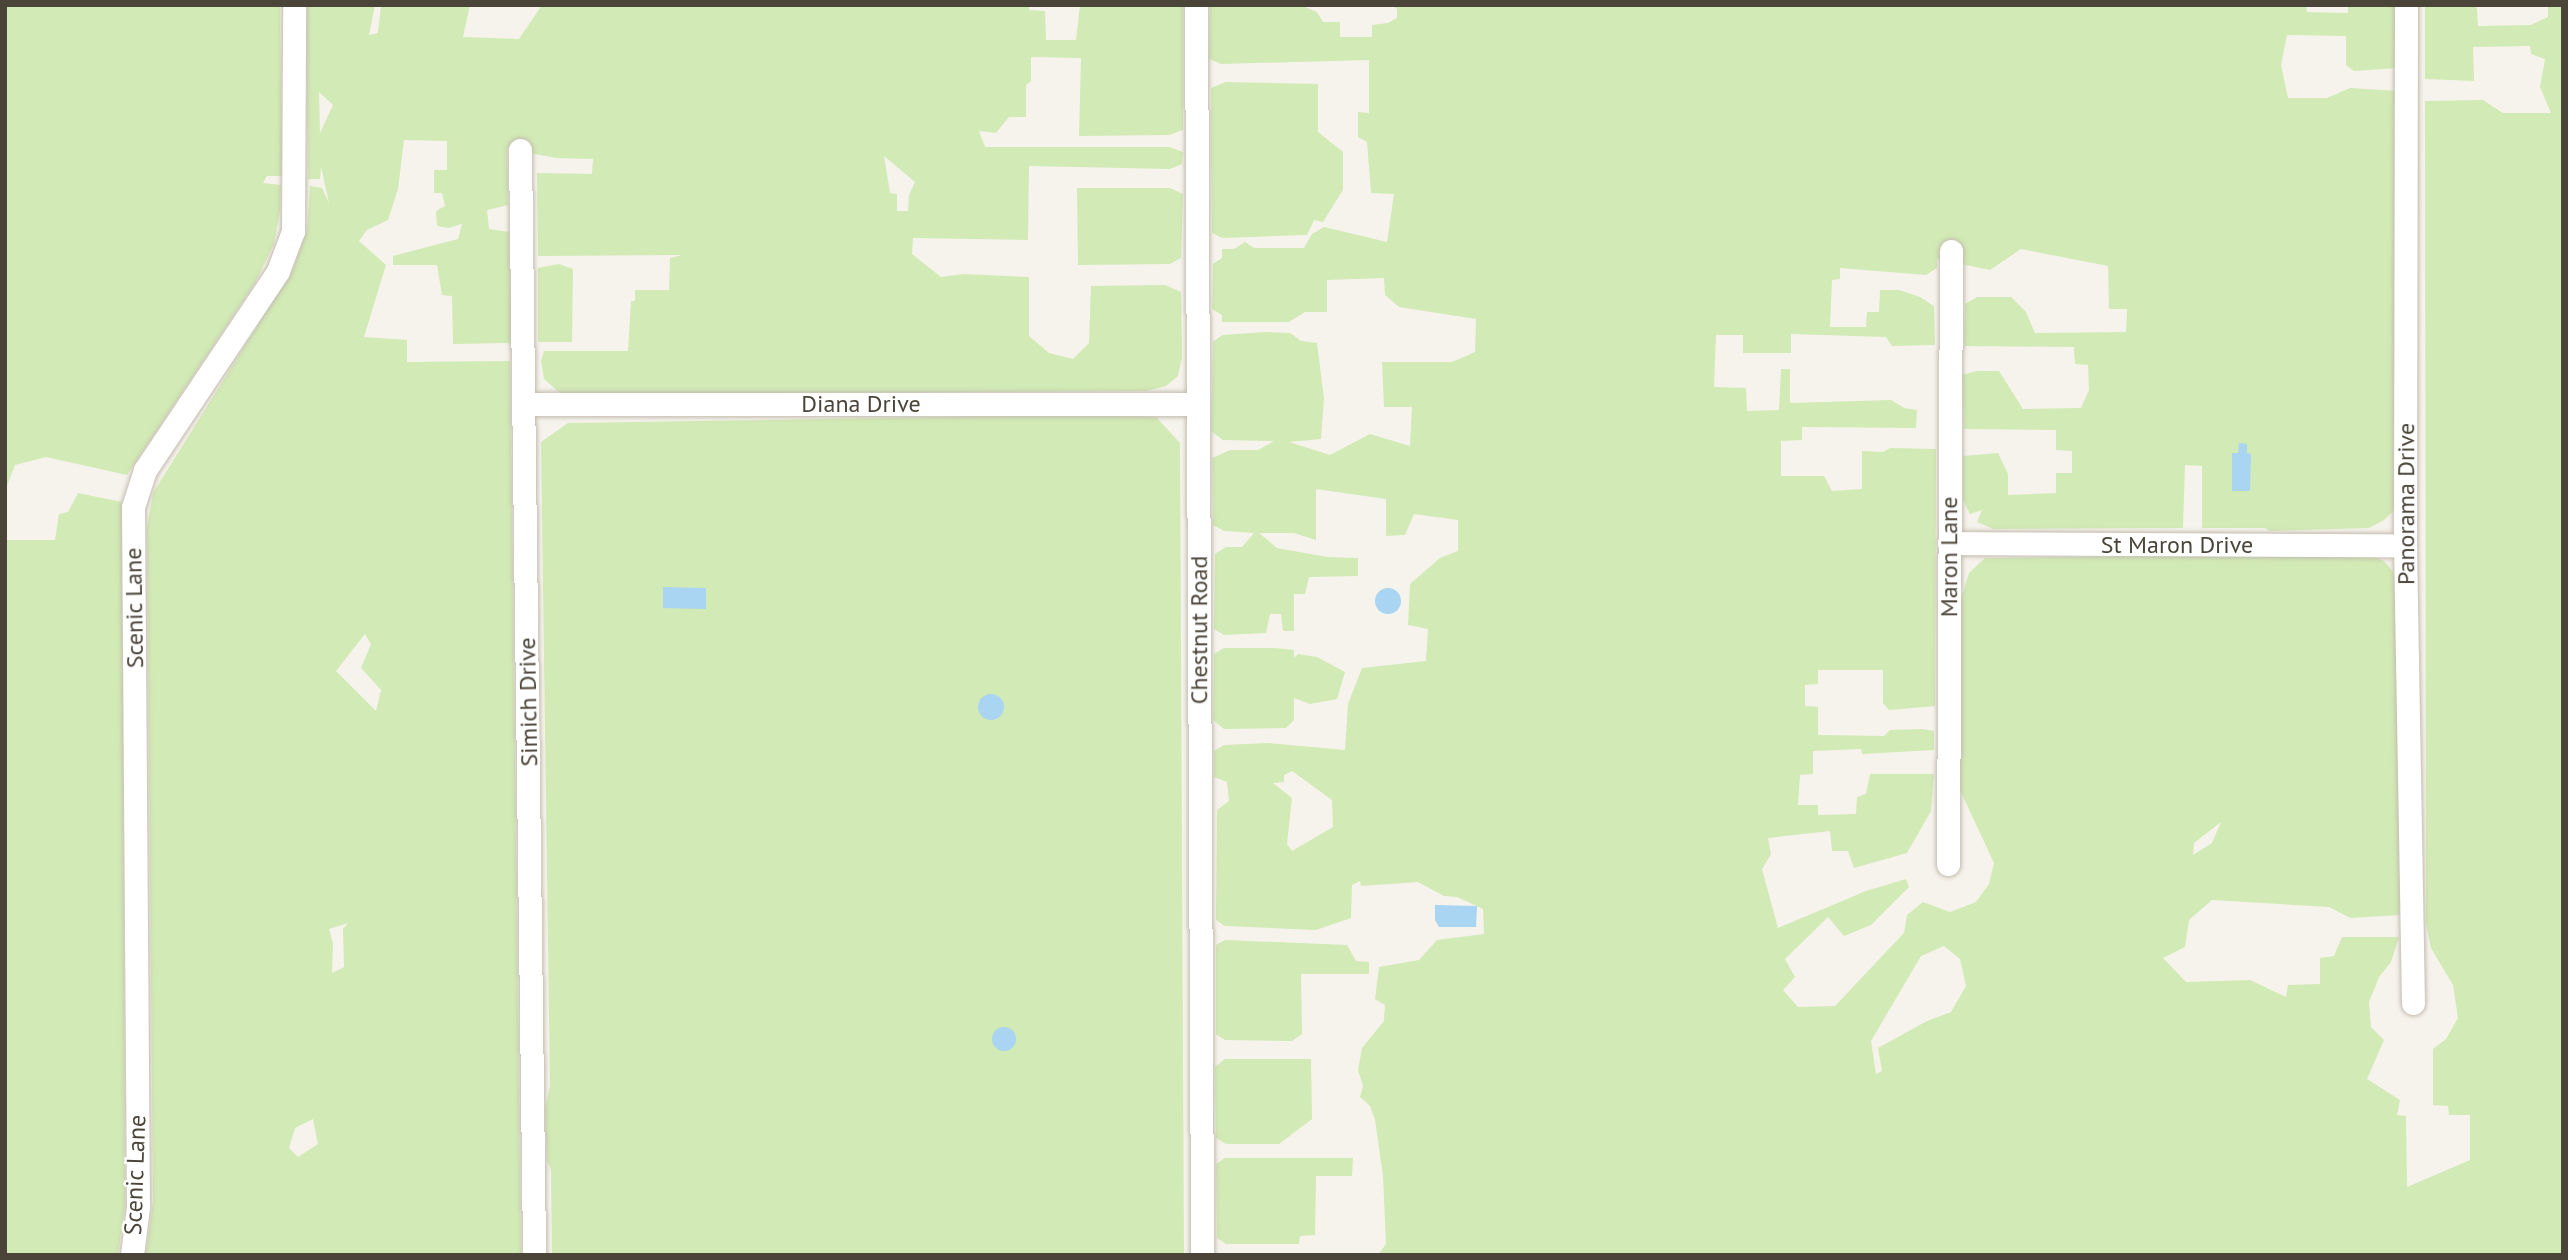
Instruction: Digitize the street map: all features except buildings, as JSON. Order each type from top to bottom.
[{"type":"street","name":"Scenic Lane","points":[[132,1255],[138,1206],[134,507],[145,470],[278,271],[293,231],[294,5]]},
{"type":"street","name":"Chestnut Road","points":[[1196,5],[1202,1255]]},
{"type":"street","name":"Panorama Drive","points":[[2406,5],[2406,545],[2413,1003]]},
{"type":"street","name":"Simich Drive","points":[[520,150],[534,1255]]},
{"type":"street","name":"Maron Lane","points":[[1948,864],[1951,251]]},
{"type":"street","name":"Diana Drive","points":[[524,404],[1198,404]]},
{"type":"street","name":"St Maron Drive","points":[[1950,543],[2406,545]]},
{"type":"green space","points":[[5,5],[280,5],[282,176],[267,176],[263,183],[281,185],[280,211],[274,244],[255,283],[127,475],[46,457],[15,465],[5,491]]},
{"type":"green space","points":[[306,5],[375,5],[369,35],[378,33],[381,5],[470,5],[463,37],[519,39],[542,5],[1029,5],[1029,10],[1045,11],[1046,40],[1076,40],[1080,5],[1183,5],[1183,130],[1169,135],[1079,136],[1081,58],[1031,57],[1031,81],[1026,85],[1026,117],[1009,117],[996,133],[979,131],[985,147],[1169,147],[1183,152],[1182,164],[1170,169],[1029,166],[1028,240],[913,238],[912,254],[941,277],[964,274],[1029,277],[1029,336],[1049,353],[1073,359],[1089,343],[1091,286],[1165,285],[1181,292],[1182,357],[1178,376],[1166,386],[1147,391],[561,394],[544,379],[541,361],[544,351],[628,351],[631,301],[635,301],[635,290],[669,290],[670,258],[682,255],[538,256],[537,173],[592,174],[593,159],[556,158],[530,153],[527,143],[507,148],[508,205],[487,210],[489,229],[509,232],[512,343],[453,344],[452,296],[442,295],[437,265],[393,265],[393,256],[458,239],[462,224],[448,228],[437,226],[436,211],[445,206],[442,193],[434,193],[434,170],[447,170],[447,141],[404,140],[398,189],[388,220],[367,230],[359,241],[386,265],[364,337],[407,340],[407,362],[510,361],[521,1255],[146,1255],[153,1202],[147,527],[153,493],[294,267],[307,230],[310,186],[322,188],[329,203],[321,167],[320,179],[308,179]],"holes":[[[319,92],[333,105],[320,133]],[[884,156],[915,182],[909,195],[908,211],[897,211],[897,194],[890,193]],[[365,634],[371,644],[361,668],[381,690],[376,711],[336,671]],[[348,923],[343,929],[344,967],[332,973],[333,944],[329,929]],[[313,1119],[318,1144],[298,1157],[289,1148],[295,1128]]]},
{"type":"green space","points":[[1210,5],[1300,5],[1317,12],[1323,22],[1340,22],[1340,37],[1372,37],[1372,25],[1388,23],[1397,18],[1397,9],[1392,5],[2306,5],[2307,12],[2348,13],[2348,5],[2398,5],[2398,68],[2354,71],[2346,65],[2346,36],[2287,35],[2281,65],[2288,98],[2327,98],[2350,88],[2399,91],[2394,510],[2384,520],[2369,528],[2270,531],[2265,528],[2202,528],[2202,466],[2185,465],[2183,528],[1993,529],[1977,522],[1982,510],[1970,514],[1963,500],[1963,456],[1998,453],[2008,474],[2008,495],[2056,493],[2056,473],[2072,473],[2072,451],[2056,450],[2056,430],[1964,429],[1962,375],[1977,371],[1999,371],[2023,409],[2081,408],[2089,390],[2088,365],[2075,364],[2074,347],[1964,346],[1965,304],[1977,297],[2011,297],[2026,312],[2035,333],[2126,332],[2127,309],[2109,309],[2108,266],[2021,249],[1990,270],[1937,259],[1937,268],[1926,275],[1840,268],[1840,279],[1832,280],[1830,327],[1866,327],[1867,312],[1879,312],[1880,290],[1899,290],[1920,297],[1934,306],[1935,345],[1892,346],[1886,337],[1791,334],[1791,353],[1743,353],[1743,335],[1716,335],[1714,387],[1746,388],[1747,411],[1779,410],[1781,369],[1790,369],[1790,403],[1891,400],[1904,408],[1917,410],[1916,428],[1802,427],[1802,440],[1781,441],[1781,476],[1824,476],[1832,491],[1862,489],[1862,451],[1883,452],[1890,448],[1936,449],[1935,706],[1889,710],[1883,703],[1883,670],[1818,670],[1818,684],[1805,685],[1805,706],[1818,707],[1818,735],[1884,736],[1890,730],[1922,729],[1934,731],[1934,750],[1862,754],[1861,749],[1813,751],[1813,774],[1800,775],[1798,805],[1818,805],[1818,815],[1856,814],[1857,797],[1866,794],[1870,774],[1934,774],[1931,811],[1907,853],[1854,868],[1848,851],[1832,851],[1830,831],[1768,838],[1771,854],[1762,869],[1778,928],[1866,891],[1906,879],[1909,887],[1871,925],[1844,936],[1828,917],[1785,959],[1795,977],[1783,990],[1798,1007],[1835,1006],[1904,933],[1907,915],[1923,902],[1950,912],[1976,902],[1989,884],[1994,863],[1960,790],[1961,599],[1969,573],[1985,558],[2368,554],[2384,561],[2397,576],[2400,915],[2350,918],[2329,907],[2212,900],[2189,920],[2185,947],[2163,958],[2186,982],[2250,980],[2286,997],[2288,985],[2320,984],[2320,958],[2334,956],[2342,937],[2399,937],[2391,962],[2379,977],[2369,1002],[2371,1027],[2384,1040],[2367,1079],[2400,1100],[2397,1115],[2406,1116],[2407,1187],[2470,1160],[2470,1115],[2449,1115],[2448,1106],[2433,1105],[2433,1049],[2446,1039],[2458,1018],[2453,985],[2431,948],[2426,924],[2425,101],[2483,100],[2503,113],[2551,113],[2540,87],[2545,59],[2531,54],[2530,46],[2473,47],[2474,81],[2425,79],[2425,5],[2472,5],[2477,8],[2478,26],[2531,25],[2548,17],[2548,5],[2563,5],[2563,1255],[1378,1255],[1386,1244],[1383,1176],[1375,1120],[1370,1106],[1360,1097],[1363,1086],[1358,1070],[1362,1048],[1384,1021],[1385,1005],[1375,999],[1379,967],[1419,960],[1437,940],[1484,934],[1483,909],[1457,897],[1444,896],[1418,882],[1361,886],[1360,881],[1352,885],[1351,918],[1316,930],[1225,926],[1216,920],[1217,810],[1229,801],[1227,782],[1214,777],[1214,751],[1224,745],[1268,743],[1345,750],[1348,704],[1362,668],[1426,661],[1428,629],[1408,625],[1410,584],[1440,558],[1458,551],[1458,520],[1414,514],[1405,535],[1386,536],[1386,499],[1316,489],[1316,540],[1294,533],[1259,533],[1277,548],[1327,557],[1358,558],[1358,576],[1309,577],[1305,594],[1294,594],[1294,631],[1283,631],[1281,614],[1270,614],[1266,633],[1224,635],[1214,629],[1215,554],[1226,547],[1242,547],[1254,533],[1224,531],[1213,525],[1212,458],[1230,450],[1258,450],[1274,441],[1223,440],[1211,431],[1213,342],[1222,335],[1267,332],[1290,333],[1301,341],[1317,343],[1324,398],[1321,439],[1289,442],[1330,455],[1370,434],[1410,446],[1412,407],[1384,407],[1382,362],[1452,362],[1475,352],[1476,319],[1399,307],[1385,295],[1384,278],[1327,280],[1327,312],[1305,312],[1289,322],[1222,322],[1222,315],[1212,309],[1213,264],[1222,258],[1222,249],[1234,249],[1245,242],[1254,248],[1304,248],[1312,234],[1324,227],[1387,242],[1394,194],[1371,193],[1367,142],[1358,137],[1358,112],[1369,113],[1369,60],[1221,64],[1209,59]],"holes":[[[1292,771],[1332,800],[1333,827],[1292,851],[1287,844],[1292,798],[1273,783],[1284,782],[1284,775]],[[2221,822],[2212,843],[2193,855],[2194,843]],[[1944,946],[1960,959],[1966,986],[1951,1012],[1927,1021],[1878,1048],[1882,1071],[1876,1074],[1871,1041],[1921,956]]]},
{"type":"green space","points":[[1226,82],[1318,84],[1318,132],[1343,152],[1343,190],[1323,222],[1314,220],[1307,235],[1222,238],[1212,233],[1211,88]]},
{"type":"green space","points":[[1077,188],[1170,188],[1183,194],[1181,258],[1170,264],[1078,265]]},
{"type":"green space","points":[[559,264],[573,269],[572,342],[538,342],[538,268]]},
{"type":"green space","points":[[1072,415],[1156,417],[1180,443],[1184,1255],[552,1255],[551,1170],[547,1161],[545,1109],[550,1085],[541,442],[568,423]]},
{"type":"green space","points":[[78,493],[122,502],[125,1205],[118,1255],[5,1255],[5,540],[55,540],[59,514],[68,512]]},
{"type":"green space","points":[[1224,648],[1275,648],[1294,650],[1294,658],[1298,654],[1317,657],[1345,672],[1337,699],[1310,704],[1294,698],[1294,720],[1286,728],[1224,729],[1213,720],[1214,654]]},
{"type":"green space","points":[[1225,940],[1347,945],[1356,961],[1369,962],[1369,974],[1301,974],[1302,1034],[1292,1041],[1225,1040],[1216,1034],[1216,945]]},
{"type":"green space","points":[[1225,1059],[1311,1059],[1312,1119],[1279,1144],[1226,1144],[1216,1138],[1215,1067]]},
{"type":"green space","points":[[1225,1158],[1353,1158],[1352,1176],[1316,1176],[1315,1235],[1300,1236],[1299,1244],[1226,1244],[1217,1238],[1216,1164]]},
{"type":"water","points":[[2239,443],[2247,444],[2247,453],[2251,454],[2250,491],[2232,491],[2232,453],[2238,453]]},
{"type":"water","points":[[663,587],[706,588],[706,609],[663,608]]},
{"type":"water","points":[[1388,588],[1397,592],[1401,601],[1397,610],[1388,614],[1379,610],[1375,601],[1379,592]]},
{"type":"water","points":[[991,694],[1000,698],[1004,707],[1000,716],[991,720],[982,716],[978,707],[982,698]]},
{"type":"water","points":[[1435,905],[1477,906],[1476,927],[1439,927],[1435,920]]},
{"type":"water","points":[[1004,1027],[1015,1034],[1016,1039],[1009,1050],[1004,1051],[993,1044],[992,1039],[999,1028]]}]
